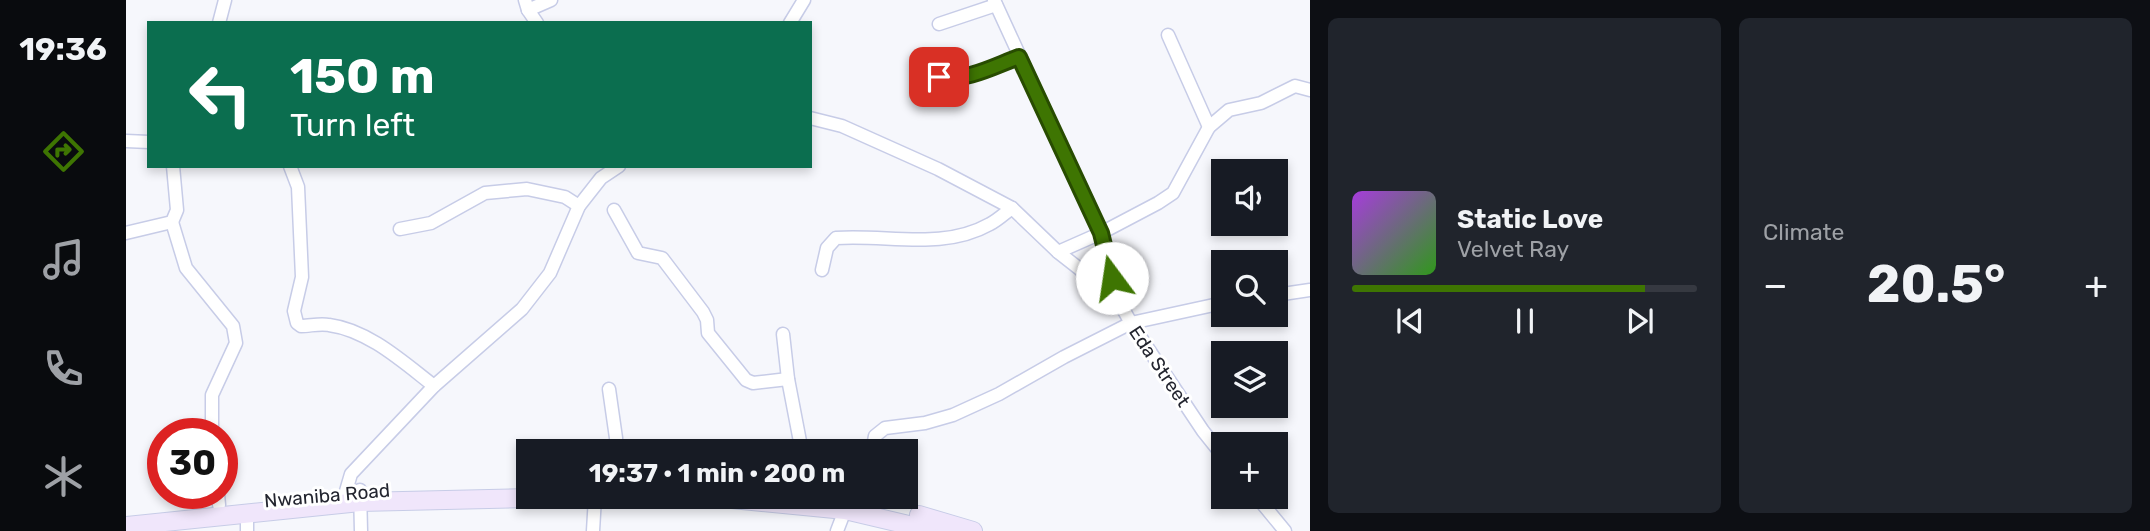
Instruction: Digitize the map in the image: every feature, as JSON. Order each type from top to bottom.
[{"type":"main road","name":"Nwaniba Road","points":[[238,498],[516,487]]},
{"type":"main road","points":[[126,526],[247,522],[355,494],[516,496]]},
{"type":"main road","name":"Nwaniba Road","points":[[126,515],[161,509]]},
{"type":"main road","points":[[860,509],[934,531]]},
{"type":"main road","points":[[896,509],[972,531]]},
{"type":"street","points":[[220,21],[225,0]]},
{"type":"street","points":[[536,21],[526,5],[551,0]]},
{"type":"street","points":[[791,21],[804,0]]},
{"type":"street","points":[[939,24],[995,3]]},
{"type":"street","name":"Eda Street","points":[[995,3],[1101,233],[1118,300],[1211,441]]},
{"type":"street","points":[[1168,35],[1209,127]]},
{"type":"street","points":[[939,77],[967,77],[1019,57]]},
{"type":"street","points":[[1058,253],[1158,203],[1172,193],[1209,127],[1229,110],[1261,103],[1295,86],[1310,90]]},
{"type":"street","points":[[812,118],[854,131],[938,169],[1012,208],[1058,253],[1118,300]]},
{"type":"street","points":[[126,141],[147,142]]},
{"type":"street","points":[[173,168],[177,210],[172,222],[186,268],[233,326],[236,343],[212,395],[212,418]]},
{"type":"street","points":[[291,168],[299,187],[302,276],[294,311],[297,323],[301,326],[328,324],[363,337],[392,354],[433,386]]},
{"type":"street","points":[[360,531],[351,474],[433,386],[522,309],[550,273],[579,206],[601,178],[616,168]]},
{"type":"street","points":[[400,229],[430,223],[485,193],[527,189],[565,197],[579,206]]},
{"type":"street","points":[[822,270],[827,248],[835,238],[859,236],[929,241],[964,235],[990,224],[1012,208]]},
{"type":"street","points":[[614,210],[638,253],[662,258],[703,312],[708,333],[747,380],[753,383],[788,379]]},
{"type":"street","points":[[126,233],[172,222]]},
{"type":"street","points":[[1288,293],[1310,290]]},
{"type":"street","points":[[874,439],[885,428],[925,423],[953,415],[999,394],[1063,357],[1131,323],[1211,306]]},
{"type":"street","points":[[783,334],[800,439]]},
{"type":"street","points":[[609,389],[616,439]]},
{"type":"street","points":[[593,531],[594,509]]},
{"type":"street","points":[[837,531],[839,509]]},
{"type":"street","points":[[1267,509],[1285,531]]},
{"type":"route","points":[[939,77],[967,77],[1019,57],[1101,233],[1112,278]]}]
